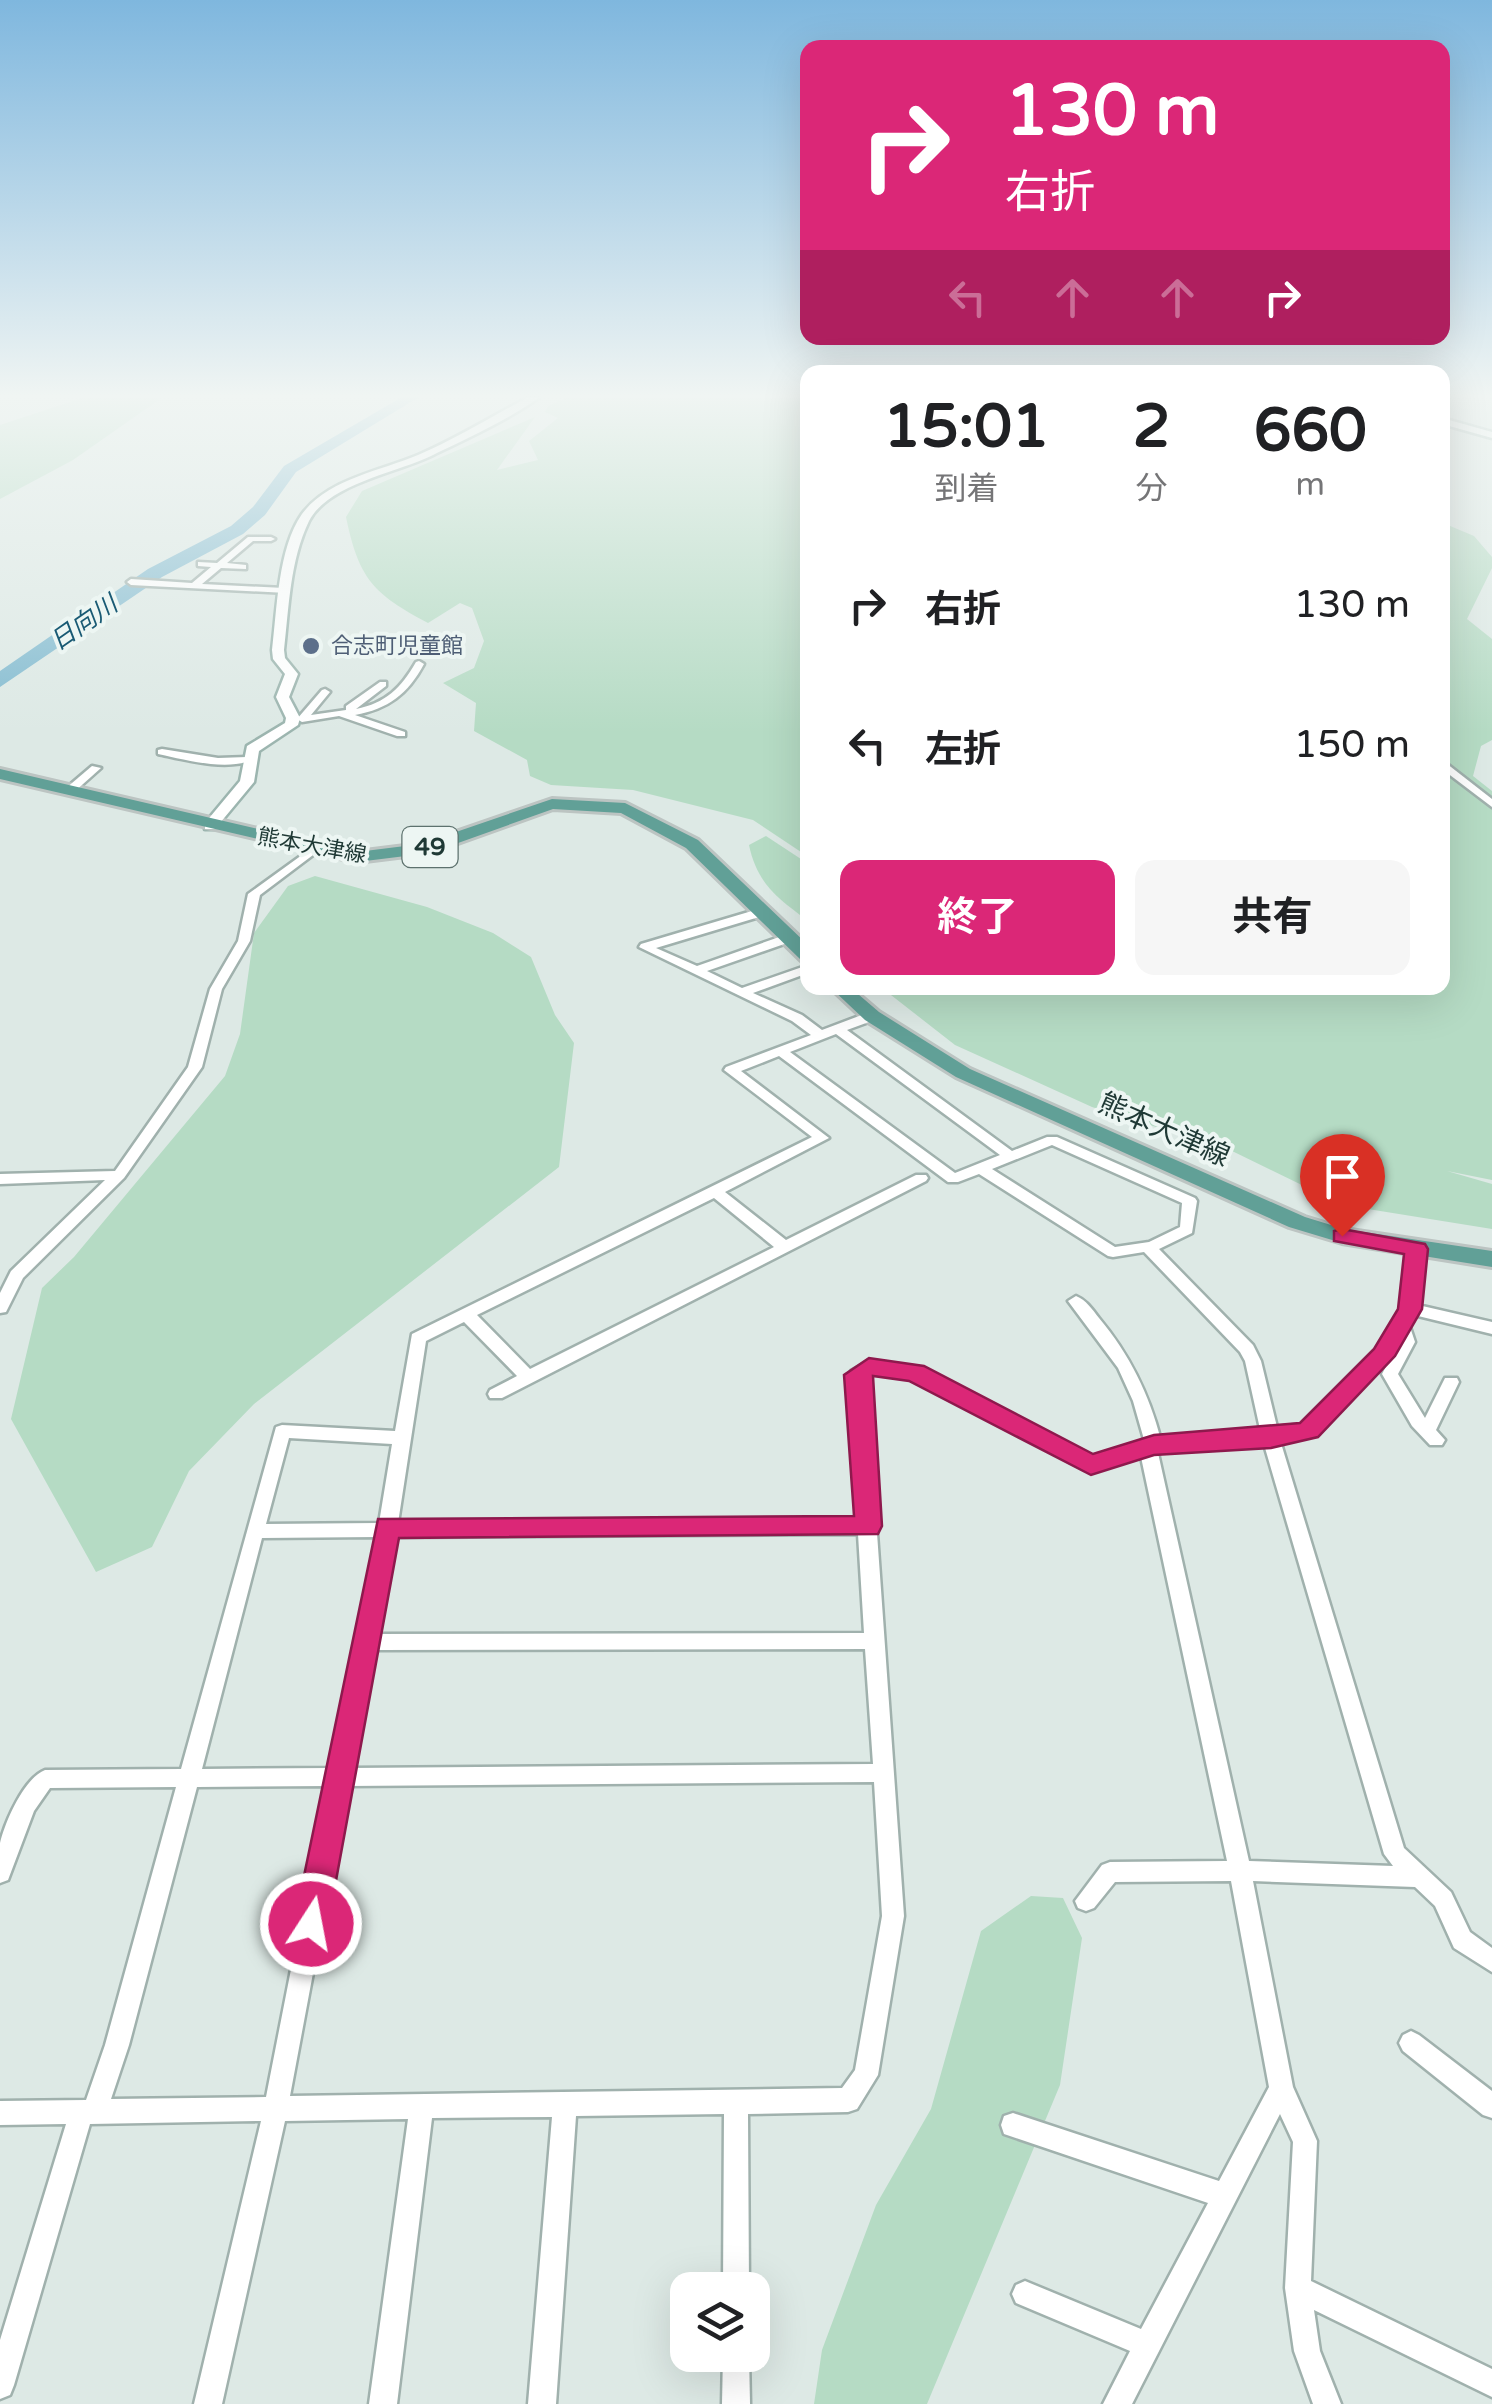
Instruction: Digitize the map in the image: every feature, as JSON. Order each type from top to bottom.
[{"type":"main road","name":"熊本大津線","points":[[0,774],[312,850],[356,857],[399,855],[527,810],[600,803],[644,816],[692,844],[800,948]]},
{"type":"main road","name":"熊本大津線","points":[[848,995],[872,1016],[963,1073],[1297,1222],[1342,1236],[1492,1259]]},
{"type":"street","points":[[297,720],[279,696],[292,674],[278,650],[284,591],[305,518],[313,509]]},
{"type":"street","points":[[194,586],[252,538],[271,540]]},
{"type":"street","points":[[220,550],[254,553]]},
{"type":"street","points":[[201,564],[243,567]]},
{"type":"street","points":[[130,582],[284,591]]},
{"type":"street","points":[[297,720],[371,710],[390,702],[410,684],[419,664]]},
{"type":"street","points":[[337,713],[360,705],[383,684]]},
{"type":"street","points":[[210,826],[240,794],[252,750],[297,720],[326,692]]},
{"type":"street","points":[[337,713],[401,734]]},
{"type":"street","points":[[162,752],[218,761],[247,760]]},
{"type":"street","points":[[69,791],[96,768]]},
{"type":"street","points":[[1450,770],[1492,804]]},
{"type":"street","points":[[0,1308],[17,1275],[118,1175],[195,1067],[216,989],[244,941],[254,894],[312,850]]},
{"type":"street","points":[[762,912],[645,947],[797,1018],[820,1035]]},
{"type":"street","points":[[696,970],[789,938]]},
{"type":"street","points":[[742,992],[800,973]]},
{"type":"street","points":[[208,2404],[275,2110],[388,1527],[418,1338],[822,1138],[732,1070],[872,1016]]},
{"type":"street","points":[[837,1029],[1011,1157]]},
{"type":"street","points":[[780,1052],[953,1179],[1052,1140],[1190,1202],[1187,1230],[1149,1248]]},
{"type":"street","points":[[983,1170],[1113,1252],[1124,1254],[1137,1245],[1149,1248],[1247,1349],[1395,1854],[1443,1900],[1462,1940],[1492,1962]]},
{"type":"street","points":[[0,1180],[118,1175]]},
{"type":"street","points":[[496,1394],[921,1178]]},
{"type":"street","points":[[715,1192],[784,1247]]},
{"type":"street","points":[[1416,1249],[1406,1316],[1408,1342],[1390,1374],[1431,1435],[1451,1382]]},
{"type":"street","points":[[1076,1301],[1122,1354],[1140,1390],[1281,2088],[1305,2141],[1298,2288],[1307,2351],[1327,2404]]},
{"type":"street","points":[[467,1315],[528,1377]]},
{"type":"street","points":[[0,2113],[848,2100],[866,2075],[893,1916],[857,1375],[869,1367],[915,1373],[1091,1465],[1151,1447],[1271,1438],[1308,1430],[1382,1356],[1406,1316]]},
{"type":"street","points":[[1406,1316],[1490,1323]]},
{"type":"street","points":[[0,2384],[88,2113],[188,1775],[282,1431],[403,1438]]},
{"type":"street","points":[[256,1530],[868,1526]]},
{"type":"street","points":[[365,1642],[875,1641]]},
{"type":"street","points":[[0,1873],[25,1806],[45,1779],[884,1772]]},
{"type":"street","points":[[1086,1901],[1110,1872],[1240,1871],[1418,1877]]},
{"type":"street","points":[[1411,2043],[1492,2106]]},
{"type":"street","points":[[1117,2404],[1281,2088]]},
{"type":"street","points":[[736,2104],[736,2272]]},
{"type":"street","points":[[542,2404],[565,2106]]},
{"type":"street","points":[[383,2404],[421,2108]]},
{"type":"street","points":[[1013,2124],[1225,2196]]},
{"type":"street","points":[[1298,2288],[1492,2383]]},
{"type":"street","points":[[1025,2294],[1147,2345]]},
{"type":"street","points":[[736,2372],[736,2404]]},
{"type":"green space","points":[[351,509],[800,509],[800,851],[753,820],[633,790],[551,785],[530,776],[527,760],[474,731],[476,703],[443,683],[474,668],[484,641],[472,608],[460,603],[428,623],[394,603],[363,571],[346,517]]},
{"type":"green space","points":[[1450,526],[1474,536],[1492,557],[1492,568],[1467,619],[1492,639],[1492,740],[1481,746],[1473,776],[1492,791],[1492,1180],[1447,1171],[1492,1184],[1492,1229],[1343,1205],[1230,1150],[1092,1107],[955,1045],[891,995],[1450,995]]},
{"type":"green space","points":[[766,836],[800,858],[800,914],[763,880],[749,845]]},
{"type":"green space","points":[[315,876],[427,907],[493,933],[531,957],[555,1015],[574,1043],[559,1167],[254,1404],[189,1471],[152,1547],[96,1572],[11,1419],[42,1288],[74,1257],[225,1076],[240,1034],[254,933],[288,886]]},
{"type":"green space","points":[[1031,1896],[1063,1898],[1082,1938],[1060,2085],[927,2404],[814,2404],[822,2350],[876,2205],[931,2109],[981,1931]]},
{"type":"waterway","name":"日向川","points":[[0,681],[155,573],[237,530],[260,509]]},
{"type":"place","name":"合志町児童館","points":[[311,646]]},
{"type":"route","points":[[311,1924],[388,1527],[868,1526],[857,1375],[869,1367],[915,1373],[1091,1465],[1154,1445],[1271,1438],[1308,1430],[1382,1356],[1410,1309],[1416,1249],[1342,1236]]}]
